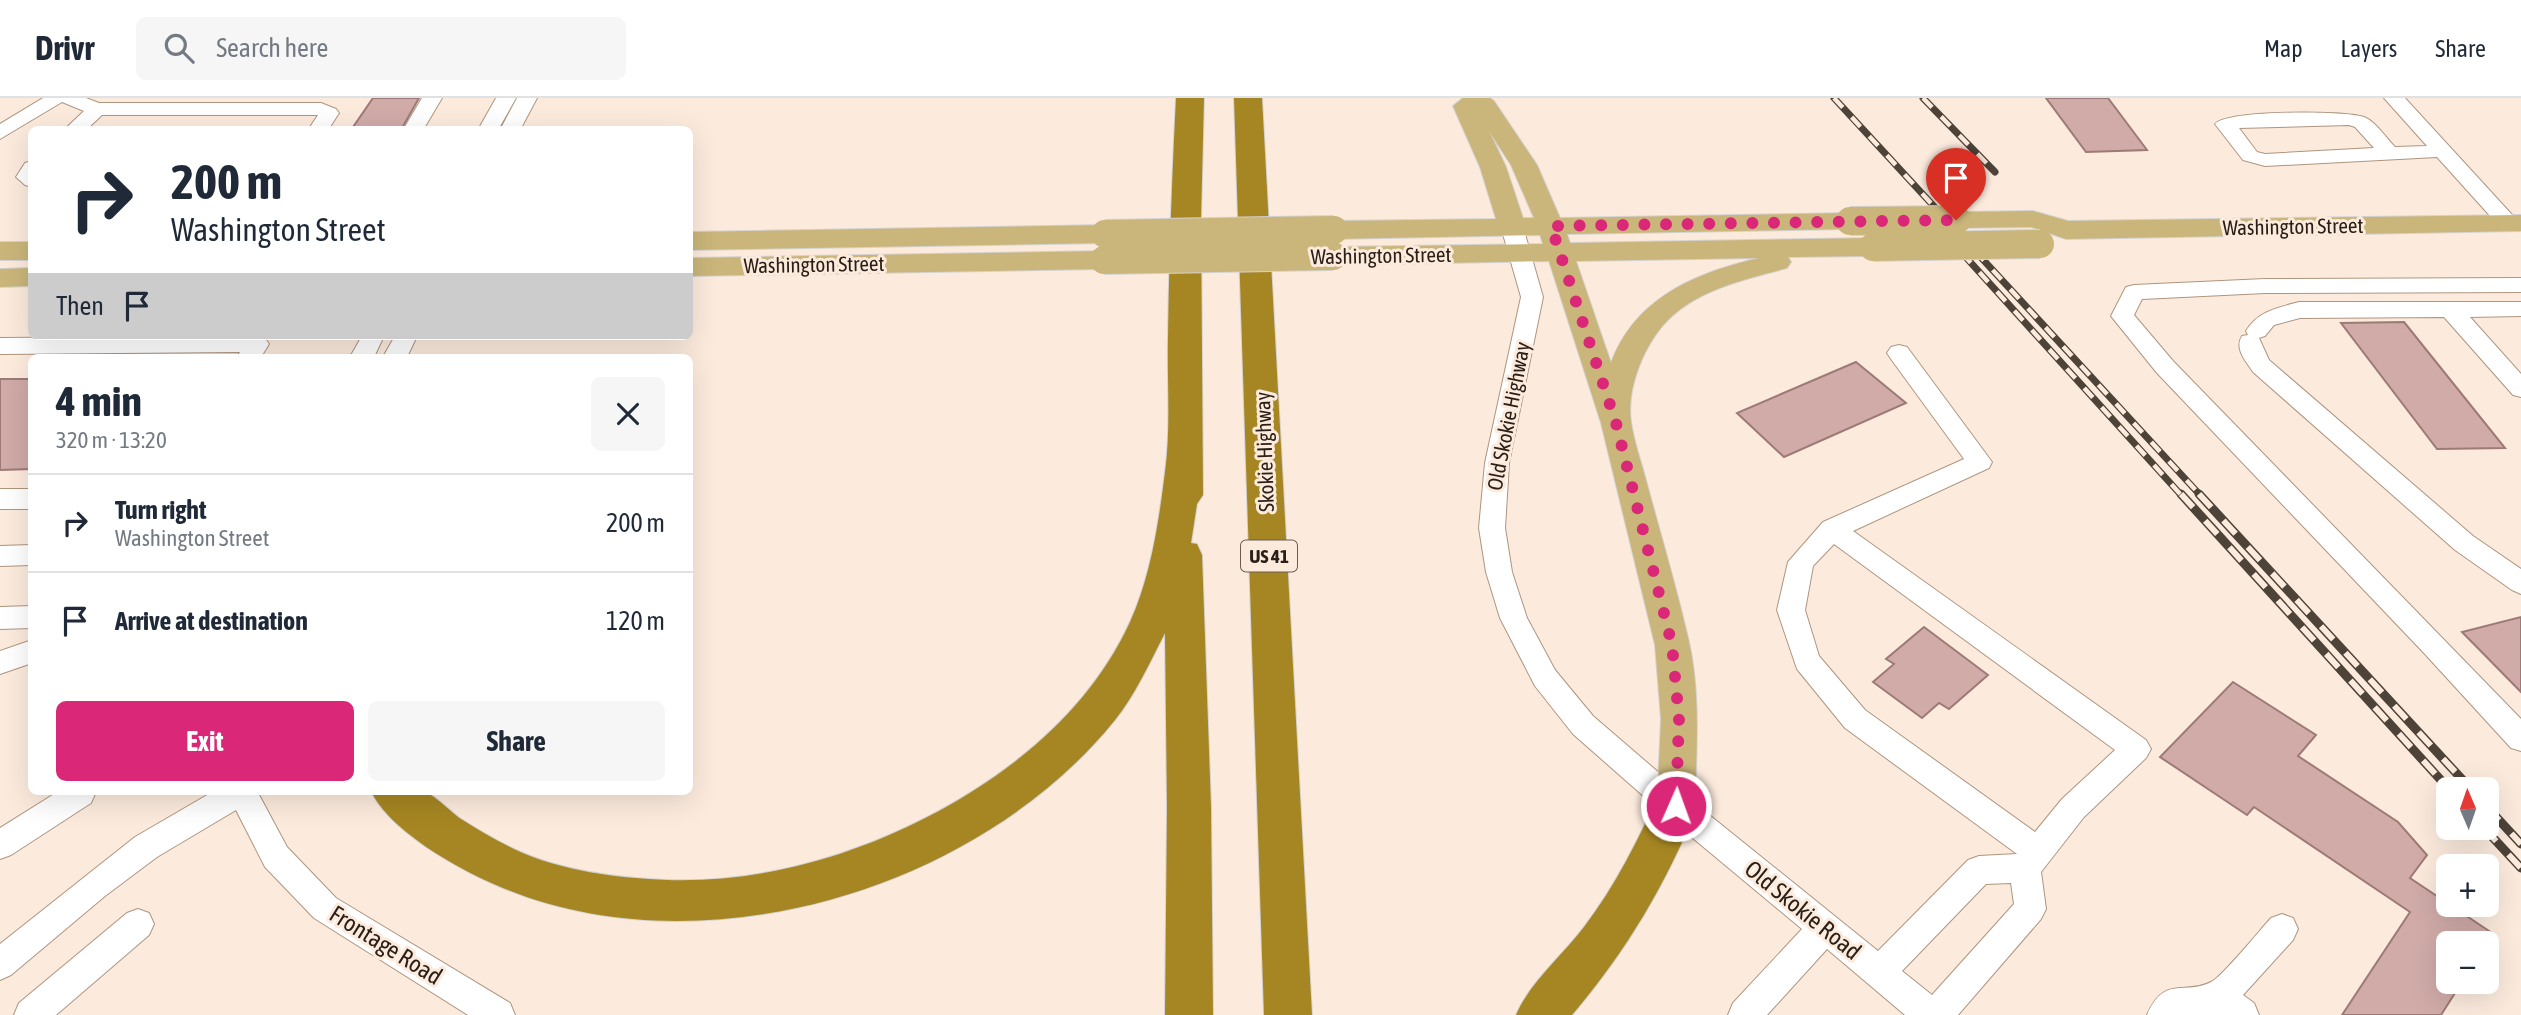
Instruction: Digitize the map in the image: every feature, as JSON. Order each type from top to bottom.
[{"type":"highway","points":[[1172,98],[1185,219]]},
{"type":"highway","points":[[1189,1015],[1189,807],[1182,599],[1185,219],[1191,98]]},
{"type":"highway","name":"Skokie Highway","points":[[1248,98],[1288,1015]]},
{"type":"highway","points":[[397,795],[417,814],[466,848],[540,881],[622,899],[672,902],[736,898],[791,890],[891,859],[954,828],[997,802],[1059,752],[1108,698],[1149,624],[1170,560],[1184,469]]},
{"type":"highway","points":[[1540,1015],[1579,973],[1620,915],[1653,861],[1676,806]]},
{"type":"main road","name":"Old Skokie Highway","points":[[1466,98],[1465,107],[1493,167],[1516,240]]},
{"type":"main road","points":[[1475,98],[1485,106],[1524,165],[1555,239],[1616,423],[1672,645],[1679,719],[1676,806]]},
{"type":"main road","name":"Washington Street","points":[[693,267],[1105,247],[1555,239],[1850,221],[2033,219],[2066,230],[2515,223]]},
{"type":"main road","name":"Washington Street","points":[[1555,239],[1833,247],[2055,244],[2066,230]]},
{"type":"main road","name":"Washington Street","points":[[693,241],[1105,247]]},
{"type":"main road","points":[[1616,423],[1622,375],[1630,351],[1655,316],[1670,301],[1725,275],[1833,247]]},
{"type":"main road","points":[[0,251],[28,251]]},
{"type":"main road","points":[[0,278],[28,277]]},
{"type":"street","points":[[0,134],[56,98]]},
{"type":"street","points":[[68,98],[97,109],[321,109],[329,113],[321,126]]},
{"type":"street","points":[[415,126],[432,98]]},
{"type":"street","points":[[512,126],[527,98]]},
{"type":"street","points":[[2394,98],[2442,151],[2515,223]]},
{"type":"street","points":[[490,126],[505,100]]},
{"type":"street","points":[[78,126],[97,109]]},
{"type":"street","points":[[2390,154],[2362,123],[2351,119],[2255,120],[2225,124],[2250,156],[2265,160],[2390,154],[2442,151]]},
{"type":"street","name":"Old Skokie Highway","points":[[1516,240],[1532,297],[1492,495],[1492,528],[1499,572],[1514,618],[1545,678],[1583,724],[1676,806]]},
{"type":"street","points":[[2521,285],[2265,286],[2134,292],[2122,316],[2165,367],[2521,738]]},
{"type":"street","points":[[2450,309],[2521,389]]},
{"type":"street","points":[[2521,309],[2299,310],[2266,320],[2253,336],[2251,351],[2261,366],[2465,543],[2521,583]]},
{"type":"street","points":[[0,346],[257,344],[251,354]]},
{"type":"street","points":[[1899,353],[1980,462],[1832,529],[1801,562],[1791,610],[1807,661],[1855,719],[2032,860]]},
{"type":"street","points":[[0,499],[28,499]]},
{"type":"street","points":[[1832,529],[2136,749],[2073,808],[2032,860],[2030,909],[1936,1015]]},
{"type":"street","points":[[0,556],[28,555]]},
{"type":"street","points":[[0,618],[28,617]]},
{"type":"street","points":[[0,663],[28,653]]},
{"type":"street","points":[[0,845],[78,795]]},
{"type":"street","points":[[0,964],[146,847],[235,795]]},
{"type":"street","name":"Frontage Road","points":[[244,795],[276,857],[325,908],[498,1015]]},
{"type":"street","name":"Old Skokie Road","points":[[1676,806],[1931,1015]]},
{"type":"street","points":[[1879,972],[1979,870],[2032,860]]},
{"type":"street","points":[[31,1015],[138,924]]},
{"type":"street","points":[[1745,1015],[1825,928]]},
{"type":"street","points":[[2164,1015],[2173,1005],[2231,1006],[2282,929]]},
{"type":"building","points":[[373,98],[419,98],[403,126],[354,126]]},
{"type":"building","points":[[2046,98],[2108,98],[2147,150],[2086,152]]},
{"type":"building","points":[[2404,322],[2505,448],[2437,449],[2341,323]]},
{"type":"building","points":[[1856,362],[1906,403],[1784,457],[1737,413]]},
{"type":"building","points":[[0,379],[28,379],[28,469],[0,470]]},
{"type":"building","points":[[2521,617],[2521,692],[2462,632]]},
{"type":"building","points":[[1924,627],[1988,675],[1949,709],[1939,703],[1922,718],[1873,682],[1894,664],[1886,659]]},
{"type":"building","points":[[2233,682],[2316,735],[2298,756],[2398,822],[2427,855],[2410,878],[2436,895],[2436,917],[2468,917],[2489,931],[2436,931],[2436,994],[2454,994],[2441,1015],[2342,1015],[2410,912],[2254,807],[2247,815],[2160,757]]},
{"type":"railway","points":[[1834,98],[2201,496]]},
{"type":"railway","points":[[1923,98],[1995,172]]},
{"type":"railway","points":[[1962,253],[2182,496]]},
{"type":"railway","points":[[2181,494],[2438,777]]},
{"type":"railway","points":[[2199,494],[2460,777]]},
{"type":"railway","points":[[2499,820],[2521,844]]},
{"type":"railway","points":[[2495,840],[2521,868]]},
{"type":"route","points":[[1676,806],[1679,719],[1672,645],[1616,423],[1551,226],[1956,220]]}]
